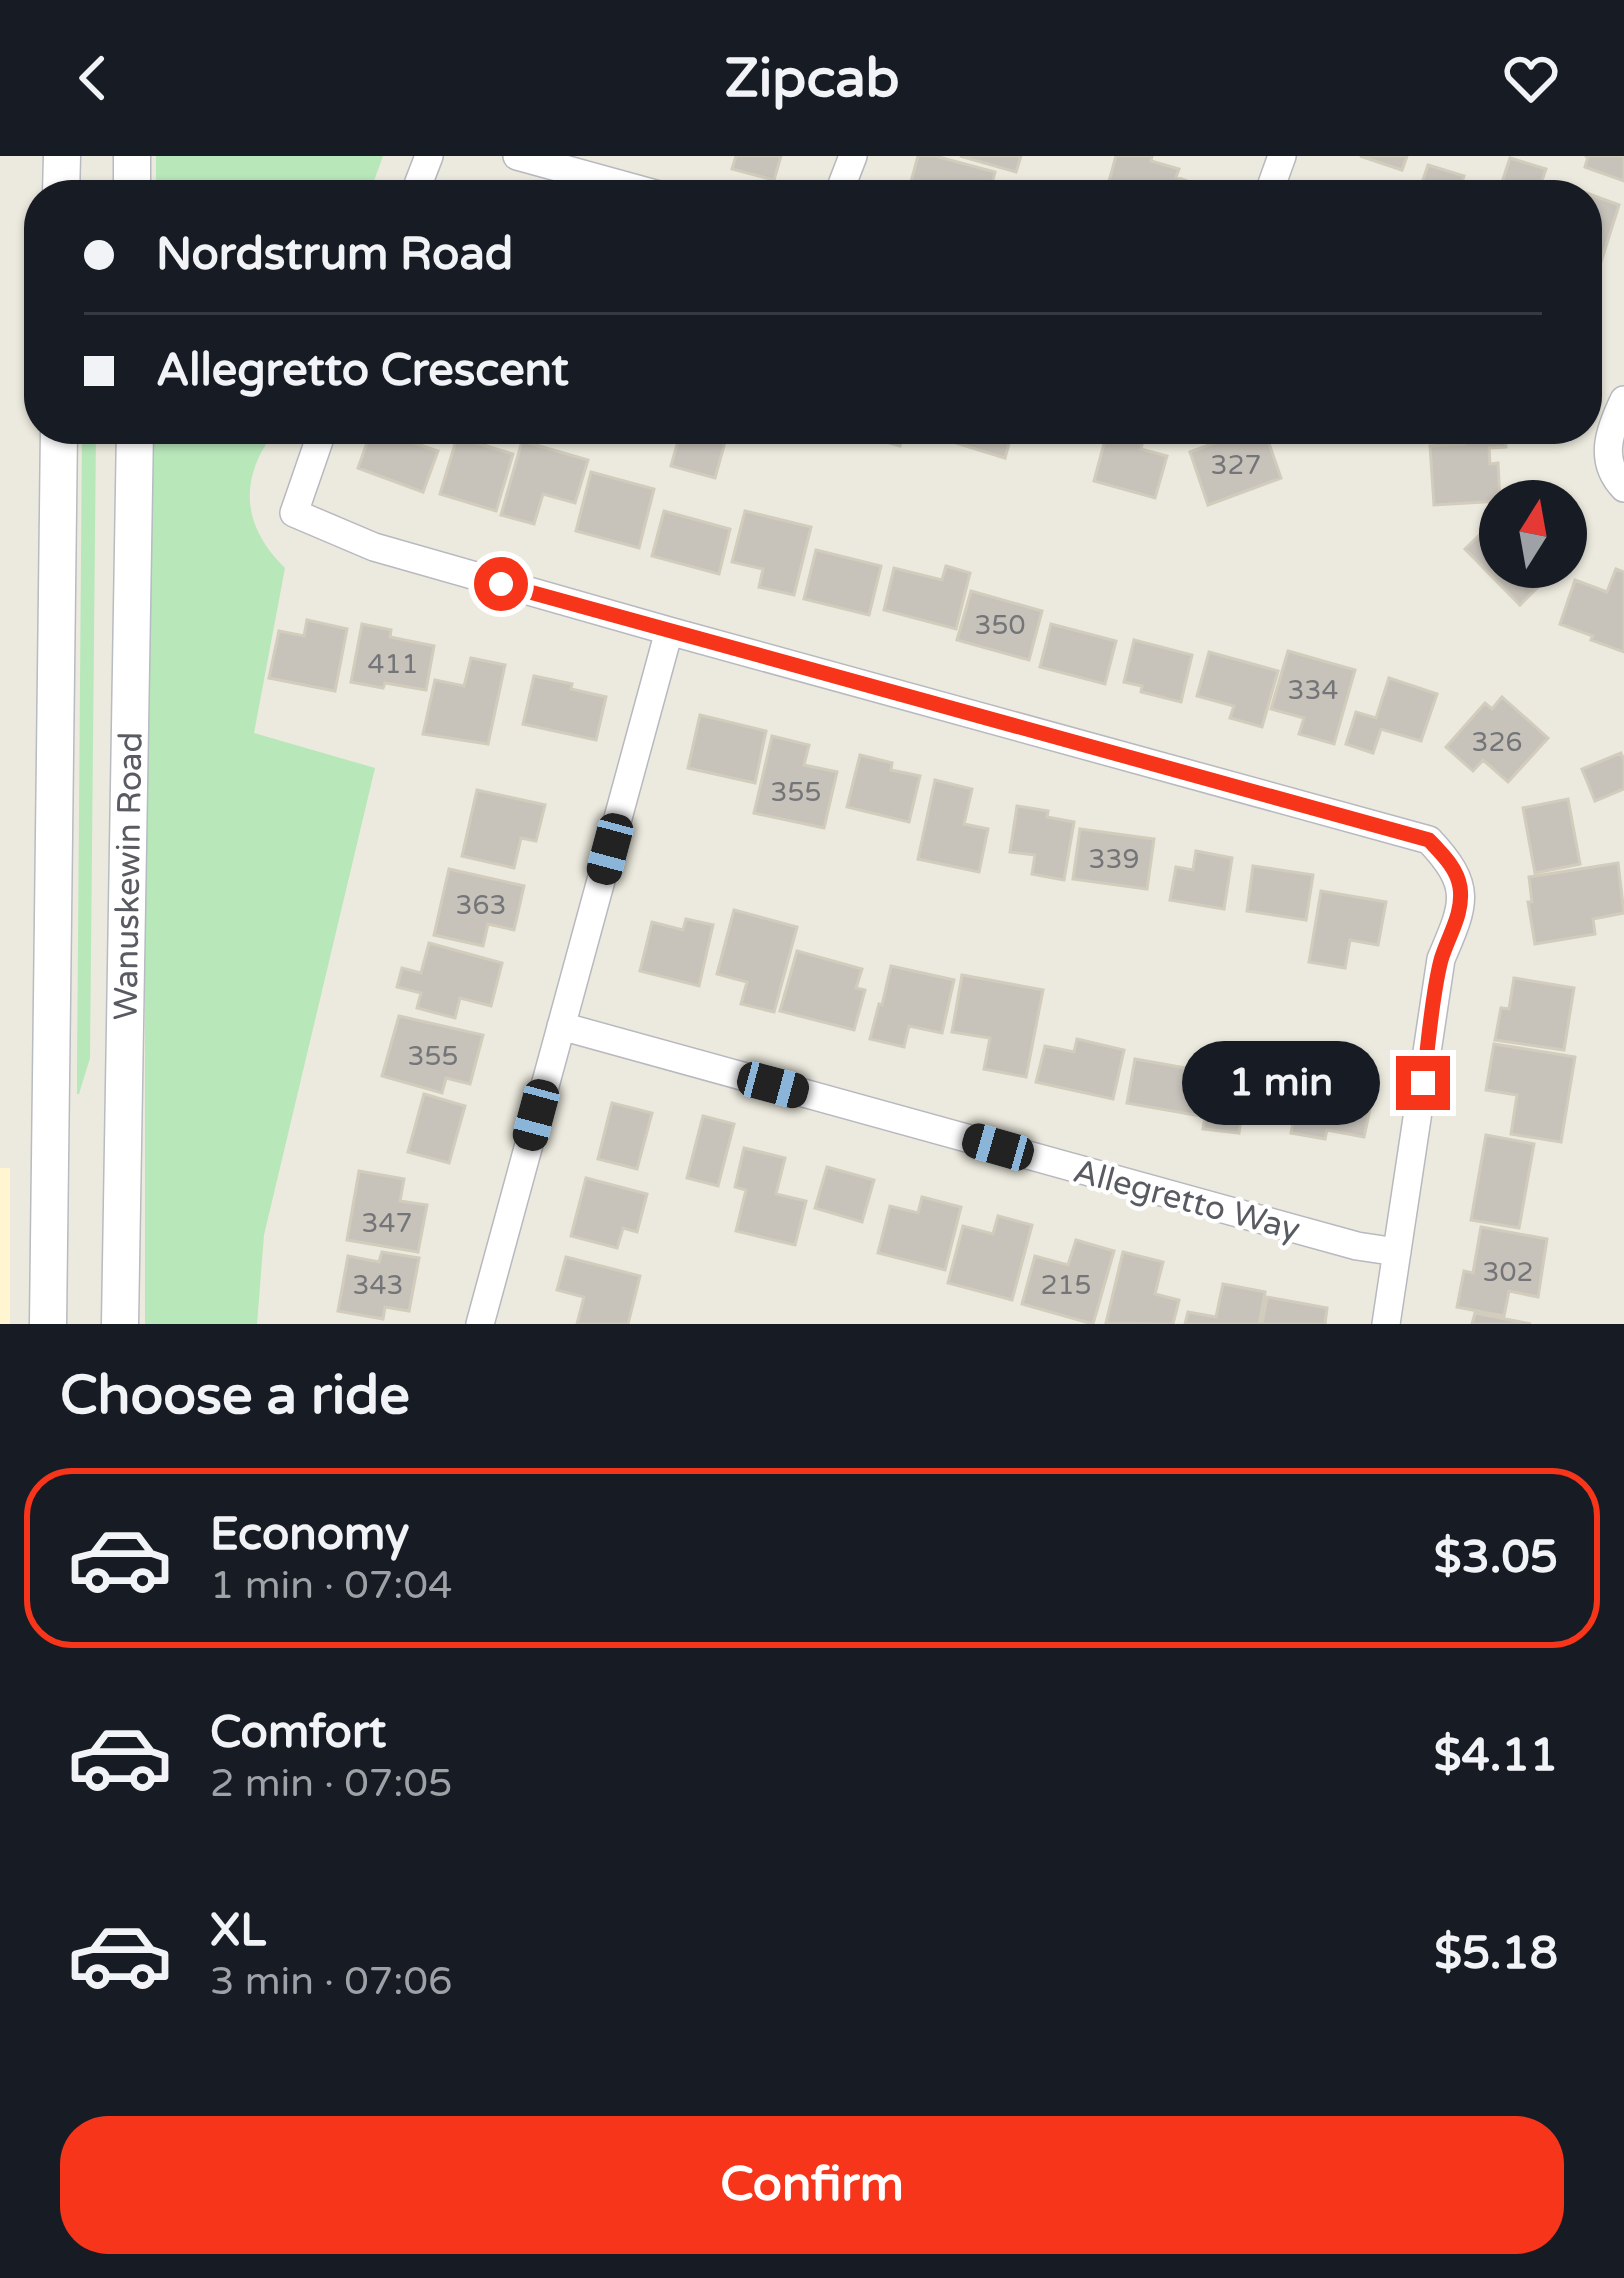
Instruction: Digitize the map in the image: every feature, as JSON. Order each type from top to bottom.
[{"type":"main road","points":[[48,1324],[58,444]]},
{"type":"main road","name":"Wanuskewin Road","points":[[120,1324],[134,444]]},
{"type":"street","points":[[517,156],[604,180]]},
{"type":"street","points":[[1624,400],[1607,446],[1608,461],[1624,488]]},
{"type":"street","points":[[317,444],[294,513],[374,547],[1429,840],[1460,881],[1461,898],[1442,959],[1386,1324]]},
{"type":"street","points":[[480,1324],[669,631]]},
{"type":"street","name":"Allegretto Way","points":[[561,1026],[1335,1240],[1397,1252]]},
{"type":"shaded area","points":[[0,1168],[10,1168],[10,1324],[0,1324]]},
{"type":"green space","points":[[156,156],[383,156],[374,180],[156,180]]},
{"type":"green space","points":[[82,444],[96,444],[90,1058],[79,1094]]},
{"type":"green space","points":[[152,444],[266,444],[256,465],[250,500],[260,535],[285,568],[254,733],[375,768],[264,1235],[257,1324],[145,1324]]},
{"type":"building","points":[[736,156],[781,156],[774,180],[732,169]]},
{"type":"building","points":[[918,156],[995,172],[993,180],[911,180]]},
{"type":"building","points":[[960,156],[1021,156],[1016,172]]},
{"type":"building","points":[[1116,156],[1152,156],[1151,161],[1179,169],[1176,177],[1184,180],[1109,180]]},
{"type":"building","points":[[1360,156],[1407,156],[1402,170]]},
{"type":"building","points":[[1585,156],[1624,156],[1624,181],[1585,167]]},
{"type":"building","points":[[1510,158],[1546,169],[1542,180],[1503,180]]},
{"type":"building","points":[[1428,165],[1464,176],[1463,180],[1423,180]]},
{"type":"building","points":[[1602,199],[1619,205],[1602,259]]},
{"type":"building","points":[[367,444],[417,444],[438,451],[423,492],[358,468]]},
{"type":"building","points":[[455,444],[480,444],[513,454],[496,511],[440,494]]},
{"type":"building","points":[[521,444],[588,460],[575,503],[543,494],[534,524],[501,515]]},
{"type":"building","points":[[677,444],[724,444],[715,478],[671,466]]},
{"type":"building","points":[[960,444],[1009,444],[1005,458]]},
{"type":"building","points":[[1104,444],[1142,444],[1141,449],[1167,456],[1155,498],[1094,481]]},
{"type":"building","points":[[1212,444],[1269,444],[1281,478],[1208,505],[1190,452]]},
{"type":"building","points":[[1506,444],[1489,448],[1490,464],[1498,463],[1499,480],[1479,480],[1479,502],[1434,505],[1430,446]]},
{"type":"building","points":[[591,472],[654,489],[639,548],[576,531]]},
{"type":"building","points":[[664,511],[730,529],[719,574],[652,556]]},
{"type":"building","points":[[745,511],[811,527],[794,595],[759,587],[763,569],[732,562]]},
{"type":"building","points":[[1479,535],[1479,563],[1465,549]]},
{"type":"building","points":[[816,550],[881,566],[869,615],[804,599]]},
{"type":"building","points":[[946,566],[970,573],[956,629],[884,610],[894,568],[942,580]]},
{"type":"building","points":[[1616,569],[1624,572],[1624,652],[1560,624],[1572,588],[1587,584],[1607,592]]},
{"type":"building","points":[[1503,588],[1537,588],[1520,605]]},
{"type":"building","points":[[971,591],[1042,611],[1029,660],[957,640]]},
{"type":"building","points":[[307,620],[347,629],[335,691],[269,678],[279,631],[304,636]]},
{"type":"building","points":[[362,624],[391,630],[390,637],[434,646],[426,690],[351,682]]},
{"type":"building","points":[[1051,624],[1116,641],[1105,684],[1040,667]]},
{"type":"building","points":[[1134,640],[1192,655],[1181,702],[1141,692],[1142,686],[1124,682]]},
{"type":"building","points":[[1288,651],[1355,670],[1334,744],[1299,734],[1304,718],[1271,709]]},
{"type":"building","points":[[1209,652],[1278,671],[1262,727],[1230,718],[1234,706],[1197,696]]},
{"type":"building","points":[[471,658],[505,665],[488,744],[423,734],[435,680],[464,686]]},
{"type":"building","points":[[534,676],[606,697],[596,740],[523,724]]},
{"type":"building","points":[[1389,678],[1437,694],[1421,741],[1381,729],[1373,753],[1346,744],[1356,712],[1376,718]]},
{"type":"building","points":[[1502,697],[1548,738],[1508,782],[1483,760],[1473,771],[1446,747],[1485,703],[1492,709]]},
{"type":"building","points":[[700,715],[766,731],[755,783],[688,768]]},
{"type":"building","points":[[772,736],[809,745],[804,765],[837,772],[824,828],[754,813]]},
{"type":"building","points":[[1621,753],[1624,789],[1595,801],[1582,769]]},
{"type":"building","points":[[860,755],[892,763],[891,770],[920,776],[909,822],[847,807]]},
{"type":"building","points":[[935,780],[972,789],[964,824],[988,829],[979,872],[918,859]]},
{"type":"building","points":[[477,790],[545,805],[536,841],[521,838],[514,868],[462,856]]},
{"type":"building","points":[[1568,799],[1580,864],[1535,873],[1523,808]]},
{"type":"building","points":[[1017,806],[1074,822],[1064,880],[1032,874],[1035,855],[1010,852]]},
{"type":"building","points":[[1080,829],[1154,839],[1147,889],[1073,879]]},
{"type":"building","points":[[1196,851],[1232,858],[1224,909],[1170,900],[1176,867],[1193,870]]},
{"type":"building","points":[[1618,863],[1624,913],[1593,919],[1595,934],[1535,944],[1529,877]]},
{"type":"building","points":[[1253,866],[1313,875],[1306,920],[1247,911]]},
{"type":"building","points":[[449,869],[524,886],[514,930],[488,924],[483,946],[434,935]]},
{"type":"building","points":[[1321,891],[1386,902],[1378,945],[1350,940],[1345,968],[1309,962]]},
{"type":"building","points":[[734,910],[797,927],[774,1012],[741,1004],[747,982],[717,974]]},
{"type":"building","points":[[686,919],[713,925],[699,986],[640,971],[652,922],[683,930]]},
{"type":"building","points":[[429,943],[502,963],[491,1006],[460,998],[455,1018],[417,1008],[421,993],[397,987],[402,968],[421,973]]},
{"type":"building","points":[[797,951],[862,969],[856,988],[865,990],[854,1030],[780,1011]]},
{"type":"building","points":[[891,966],[954,980],[942,1033],[909,1026],[904,1047],[870,1039]]},
{"type":"building","points":[[962,975],[1043,990],[1026,1077],[984,1069],[990,1038],[952,1032]]},
{"type":"building","points":[[1514,978],[1574,988],[1564,1050],[1495,1040],[1501,1008],[1509,1009]]},
{"type":"building","points":[[399,1016],[483,1035],[470,1084],[446,1078],[442,1093],[382,1076]]},
{"type":"building","points":[[1077,1039],[1124,1050],[1113,1099],[1036,1082],[1045,1046],[1074,1052]]},
{"type":"building","points":[[1494,1044],[1575,1057],[1561,1142],[1511,1134],[1517,1095],[1486,1090]]},
{"type":"building","points":[[1215,1052],[1284,1062],[1277,1109],[1243,1104],[1239,1133],[1203,1129]]},
{"type":"building","points":[[1135,1059],[1208,1072],[1201,1116],[1127,1103]]},
{"type":"building","points":[[1300,1087],[1373,1095],[1364,1137],[1327,1130],[1325,1139],[1291,1133]]},
{"type":"building","points":[[424,1094],[465,1106],[449,1163],[408,1152]]},
{"type":"building","points":[[612,1103],[652,1113],[637,1169],[598,1159]]},
{"type":"building","points":[[703,1116],[734,1124],[718,1186],[687,1178]]},
{"type":"building","points":[[1486,1135],[1534,1144],[1519,1228],[1471,1220]]},
{"type":"building","points":[[744,1148],[785,1158],[776,1194],[806,1201],[795,1245],[736,1231],[746,1190],[735,1187]]},
{"type":"building","points":[[827,1167],[874,1180],[862,1222],[815,1208]]},
{"type":"building","points":[[359,1171],[404,1179],[400,1201],[427,1205],[418,1252],[347,1240]]},
{"type":"building","points":[[586,1178],[647,1194],[637,1232],[623,1228],[617,1248],[571,1236]]},
{"type":"building","points":[[922,1197],[961,1207],[945,1270],[878,1253],[890,1206],[918,1213]]},
{"type":"building","points":[[998,1216],[1032,1225],[1012,1300],[948,1283],[963,1226],[993,1234]]},
{"type":"building","points":[[1481,1227],[1547,1239],[1538,1297],[1509,1291],[1504,1316],[1457,1307],[1464,1271],[1473,1273]]},
{"type":"building","points":[[1076,1240],[1114,1251],[1093,1324],[1022,1304],[1035,1256],[1068,1265]]},
{"type":"building","points":[[382,1252],[419,1258],[409,1311],[385,1307],[383,1319],[338,1311],[348,1256],[379,1262]]},
{"type":"building","points":[[1123,1252],[1163,1262],[1155,1294],[1179,1300],[1173,1324],[1106,1323]]},
{"type":"building","points":[[566,1257],[640,1276],[628,1324],[577,1324],[584,1297],[557,1290]]},
{"type":"building","points":[[1223,1284],[1265,1292],[1259,1324],[1185,1324],[1188,1312],[1216,1317]]},
{"type":"building","points":[[1267,1297],[1327,1308],[1325,1324],[1262,1324]]},
{"type":"building","points":[[1475,1313],[1531,1324],[1472,1324]]},
{"type":"route","points":[[501,584],[1429,840],[1460,881],[1461,898],[1442,959],[1423,1083]]}]
